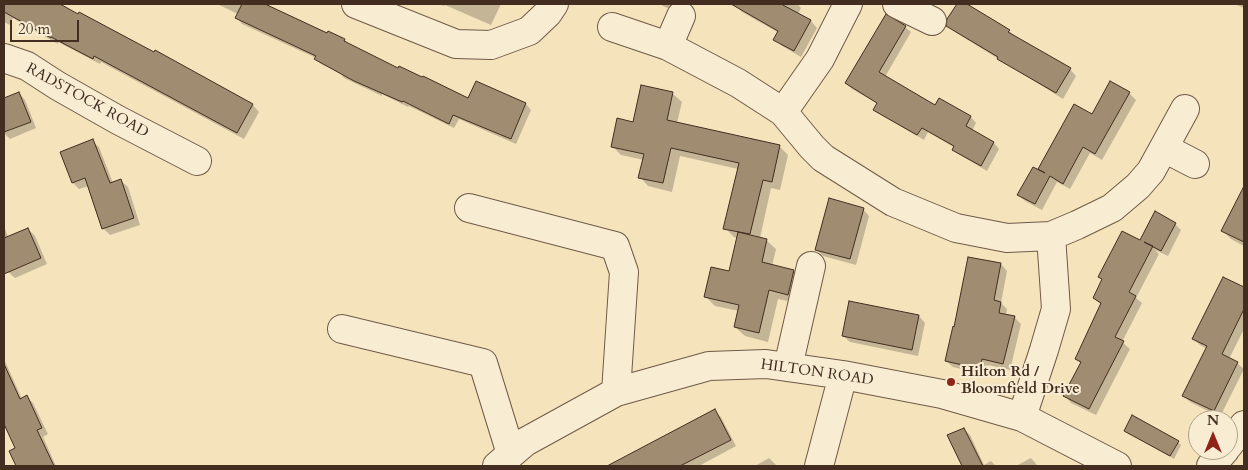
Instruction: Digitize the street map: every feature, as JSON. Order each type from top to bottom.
[{"type":"street","points":[[356,4],[456,44],[491,45],[529,31],[548,13],[554,4]]},
{"type":"street","points":[[784,112],[820,59],[848,4]]},
{"type":"street","points":[[897,4],[932,21]]},
{"type":"street","points":[[668,46],[681,16]]},
{"type":"street","points":[[612,27],[668,46],[738,83],[784,112],[823,158],[893,202],[956,228],[1007,238],[1052,236],[1112,208],[1138,186],[1151,171],[1185,109]]},
{"type":"street","name":"RADSTOCK ROAD","points":[[4,58],[27,66],[118,120],[164,153],[197,161]]},
{"type":"street","points":[[1164,148],[1196,164]]},
{"type":"street","points":[[468,208],[615,246],[624,272],[616,392]]},
{"type":"street","points":[[1022,417],[1056,309],[1052,236]]},
{"type":"street","points":[[788,367],[811,266]]},
{"type":"street","points":[[342,329],[482,362],[504,460]]},
{"type":"street","name":"HILTON ROAD","points":[[504,460],[525,442],[616,392],[710,366],[766,364],[843,375],[942,394],[1022,417],[1116,466]]},
{"type":"street","points":[[819,466],[843,375]]},
{"type":"building","points":[[4,4],[60,4],[78,14],[79,12],[154,52],[155,50],[253,104],[237,133],[94,56],[93,59],[4,12]]},
{"type":"building","points":[[242,4],[265,4],[327,33],[328,31],[345,39],[344,41],[398,68],[399,66],[423,76],[468,98],[476,81],[526,103],[511,139],[453,115],[449,124],[403,101],[354,81],[314,59],[316,56],[235,18]]},
{"type":"building","points":[[731,4],[781,4],[811,20],[794,51],[773,40],[778,31]]},
{"type":"building","points":[[957,4],[967,4],[1010,30],[1008,32],[1071,68],[1056,93],[997,59],[998,57],[946,26],[947,19]]},
{"type":"building","points":[[886,14],[906,26],[879,72],[935,105],[939,98],[971,116],[966,126],[994,142],[981,166],[952,150],[954,146],[922,128],[917,135],[873,110],[877,103],[845,83]]},
{"type":"building","points":[[1110,81],[1130,92],[1095,154],[1083,147],[1063,184],[1050,176],[1035,204],[1017,195],[1033,167],[1045,173],[1038,169],[1074,104],[1092,114]]},
{"type":"building","points":[[641,85],[673,92],[667,120],[780,145],[772,182],[763,180],[750,234],[723,229],[739,163],[671,148],[663,183],[638,178],[644,154],[611,147],[617,118],[633,122]]},
{"type":"building","points":[[19,92],[31,122],[4,132],[4,98]]},
{"type":"building","points":[[93,139],[110,183],[121,179],[134,218],[102,229],[85,178],[72,183],[60,152]]},
{"type":"building","points":[[1244,186],[1244,242],[1221,231]]},
{"type":"building","points":[[829,198],[864,208],[850,259],[815,250]]},
{"type":"building","points":[[1155,211],[1176,223],[1161,251],[1153,247],[1129,292],[1136,296],[1115,337],[1124,341],[1089,409],[1063,396],[1081,362],[1075,359],[1101,303],[1093,298],[1102,279],[1098,277],[1122,231],[1140,240]]},
{"type":"building","points":[[28,228],[41,258],[4,274],[4,238]]},
{"type":"building","points":[[738,232],[767,239],[762,262],[794,270],[788,295],[769,290],[759,333],[734,327],[739,305],[704,297],[711,267],[729,271]]},
{"type":"building","points":[[968,257],[1001,263],[994,300],[1001,302],[999,313],[1015,316],[1003,364],[982,359],[980,369],[945,361]]},
{"type":"building","points":[[1223,277],[1244,287],[1244,309],[1222,354],[1238,362],[1214,410],[1182,396],[1207,346],[1192,339]]},
{"type":"building","points":[[849,301],[919,315],[912,350],[842,336]]},
{"type":"building","points":[[4,364],[20,399],[27,395],[42,428],[37,430],[54,466],[16,466],[9,451],[15,448],[4,424]]},
{"type":"building","points":[[715,409],[731,440],[680,466],[607,466]]},
{"type":"building","points":[[1132,415],[1179,441],[1170,456],[1124,431]]},
{"type":"building","points":[[964,428],[983,466],[962,466],[947,435]]},
{"type":"place","name":"Hilton Rd / Bloomfield Drive","points":[[951,382]]}]
